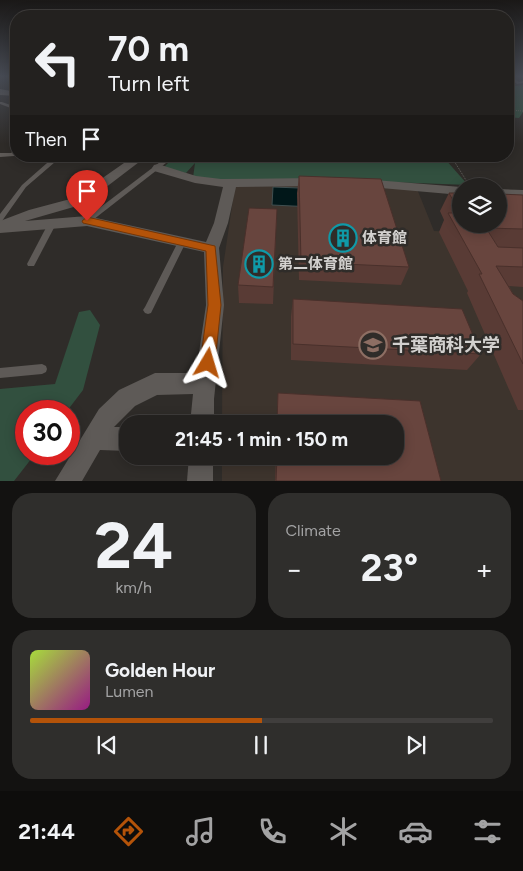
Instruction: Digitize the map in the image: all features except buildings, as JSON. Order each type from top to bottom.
[{"type":"street","points":[[2,103],[10,98]]},
{"type":"street","points":[[0,227],[34,213],[78,201],[133,162]]},
{"type":"street","points":[[158,168],[196,179],[230,184],[328,182]]},
{"type":"street","points":[[346,183],[390,184],[452,190]]},
{"type":"street","points":[[203,415],[215,305],[211,248],[220,223],[230,184]]},
{"type":"street","points":[[507,193],[523,194]]},
{"type":"street","points":[[0,227],[87,221],[211,248]]},
{"type":"street","points":[[68,481],[108,417],[127,398],[155,384],[205,383]]},
{"type":"street","points":[[95,438],[119,439]]},
{"type":"street","points":[[200,481],[201,465]]},
{"type":"lane","points":[[2,103],[10,106]]},
{"type":"lane","points":[[0,220],[24,186],[52,162]]},
{"type":"lane","points":[[87,221],[165,162]]},
{"type":"lane","points":[[31,264],[52,224]]},
{"type":"lane","points":[[148,310],[182,242]]},
{"type":"lane","points":[[0,373],[42,369]]},
{"type":"path","points":[[455,162],[465,178]]},
{"type":"shaded area","name":"千葉商科大学","points":[[326,184],[417,189],[434,231],[523,235],[523,481],[222,481],[222,465],[404,465],[404,415],[222,415],[223,267],[235,186]]},
{"type":"shaded area","points":[[273,187],[351,190],[354,209],[272,205]]},
{"type":"green space","points":[[514,98],[523,98],[523,112],[519,118],[514,118]]},
{"type":"green space","points":[[169,162],[448,162],[462,178],[452,178],[452,184],[339,180],[234,181],[193,178],[195,163],[186,173],[164,167]]},
{"type":"green space","points":[[90,310],[100,325],[83,390],[75,400],[15,400],[15,465],[26,465],[14,481],[0,481],[0,389],[55,384],[79,312]]},
{"type":"place","name":"体育館","points":[[343,238]]},
{"type":"place","name":"第二体育館","points":[[259,264]]},
{"type":"place","name":"千葉商科大学","points":[[373,345]]},
{"type":"route","points":[[87,221],[211,248],[215,305],[208,363]]}]
